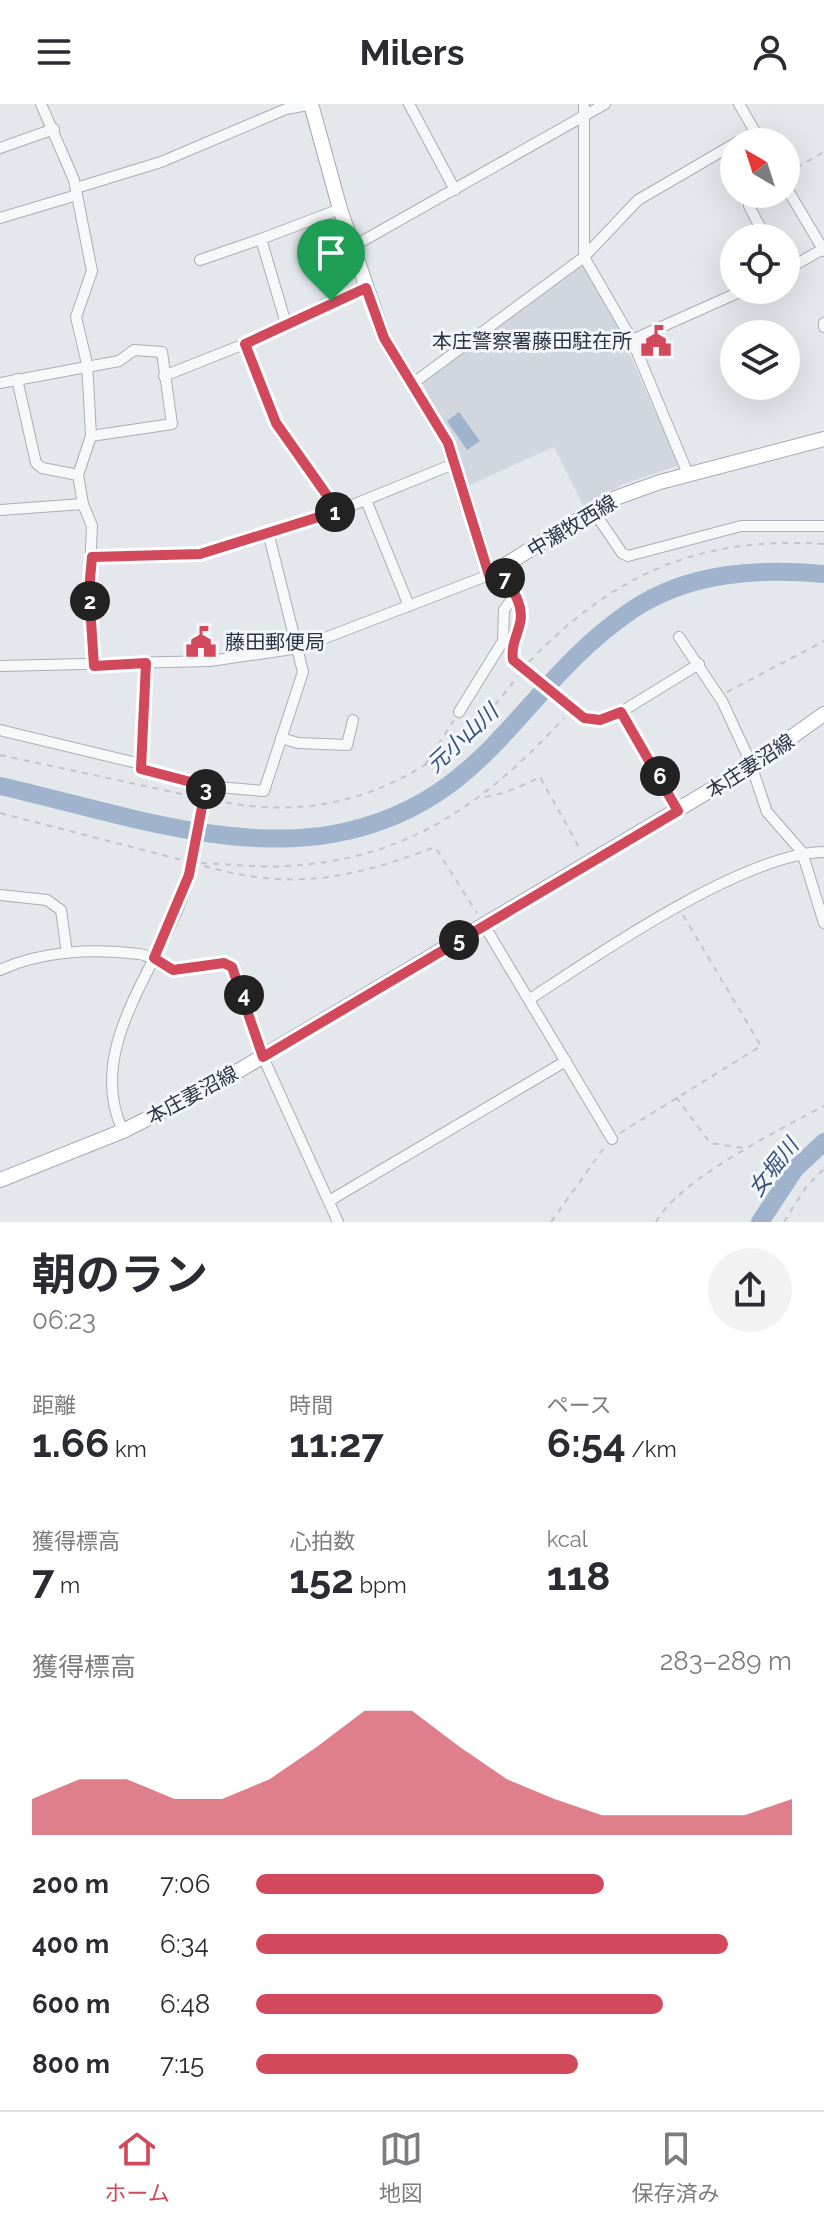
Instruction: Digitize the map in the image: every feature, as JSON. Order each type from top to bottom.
[{"type":"main road","points":[[312,104],[340,209],[384,338],[456,463],[495,572]]},
{"type":"main road","name":"中瀬牧西線","points":[[495,572],[592,509],[644,487],[824,439]]},
{"type":"main road","name":"本庄妻沼線","points":[[0,1180],[123,1131],[263,1057],[678,811],[751,766],[824,714]]},
{"type":"street","points":[[0,218],[161,162],[285,107],[312,104]]},
{"type":"street","points":[[409,104],[455,190]]},
{"type":"street","points":[[584,104],[584,257],[632,340],[688,474]]},
{"type":"street","points":[[352,247],[605,104]]},
{"type":"street","points":[[739,104],[753,128]]},
{"type":"street","points":[[44,105],[76,192],[92,271],[77,310],[87,364],[91,436],[78,475],[83,504],[92,526],[89,590],[94,666]]},
{"type":"street","points":[[0,148],[54,129]]},
{"type":"street","points":[[412,384],[584,257],[638,200],[720,152]]},
{"type":"street","points":[[798,208],[823,250],[800,262]]},
{"type":"street","points":[[200,260],[340,209]]},
{"type":"street","points":[[261,239],[287,327]]},
{"type":"street","points":[[164,376],[287,327],[323,305],[366,288]]},
{"type":"street","points":[[632,340],[720,301]]},
{"type":"street","points":[[245,344],[276,423],[338,511]]},
{"type":"street","points":[[0,383],[87,364],[119,361],[134,350],[162,352],[172,424],[91,436]]},
{"type":"street","points":[[17,379],[36,463],[42,468],[78,475]]},
{"type":"street","points":[[92,557],[186,557],[338,511],[456,463]]},
{"type":"street","points":[[366,500],[409,606]]},
{"type":"street","points":[[0,510],[83,504]]},
{"type":"street","points":[[592,509],[622,553],[628,556],[741,526],[824,526]]},
{"type":"street","points":[[146,663],[141,769],[206,786],[264,791],[303,672],[268,532]]},
{"type":"street","points":[[0,666],[210,661],[299,648],[495,572],[515,595],[522,612],[511,644],[513,660],[570,708],[591,720],[621,712],[699,664]]},
{"type":"street","points":[[459,712],[503,641],[504,610],[515,595]]},
{"type":"street","points":[[679,637],[718,696],[751,766],[767,812],[802,852],[824,923]]},
{"type":"street","points":[[621,712],[678,811]]},
{"type":"street","points":[[281,738],[298,743],[347,745],[353,720]]},
{"type":"street","points":[[0,730],[141,764]]},
{"type":"street","points":[[123,1131],[113,1110],[115,1055],[123,1027],[178,908],[193,860],[206,786]]},
{"type":"street","points":[[530,999],[679,907],[737,877],[802,852],[824,852]]},
{"type":"street","points":[[0,895],[47,900],[61,910],[67,953]]},
{"type":"street","points":[[484,925],[612,1139]]},
{"type":"street","points":[[0,970],[23,959],[67,953],[141,954],[173,970],[224,963],[232,967],[263,1057],[338,1222]]},
{"type":"street","points":[[329,1201],[566,1061]]},
{"type":"path","points":[[800,166],[824,152]]},
{"type":"path","points":[[0,755],[202,800],[252,808],[299,808],[364,794],[424,766],[473,730],[524,671],[587,607],[654,568],[703,552],[748,544],[824,544]]},
{"type":"path","points":[[718,696],[824,641]]},
{"type":"path","points":[[193,860],[286,867],[382,851],[430,829],[483,796],[511,773],[570,708]]},
{"type":"path","points":[[424,766],[459,712]]},
{"type":"path","points":[[483,796],[488,798],[513,787],[522,787],[540,777],[588,863]]},
{"type":"path","points":[[0,813],[193,860],[250,879],[309,881],[375,868],[435,847],[484,925]]},
{"type":"path","points":[[551,1222],[612,1139],[761,1046],[679,907]]},
{"type":"path","points":[[676,1097],[710,1143],[745,1148]]},
{"type":"path","points":[[656,1222],[669,1204],[745,1148],[824,1106]]},
{"type":"path","points":[[784,1222],[806,1187],[824,1169]]},
{"type":"shaded area","points":[[578,265],[583,265],[615,322],[679,465],[621,485],[584,507],[554,447],[467,486],[460,458],[422,382]]},
{"type":"water","points":[[459,412],[480,441],[467,450],[447,421]]},
{"type":"waterway","name":"元小山川","points":[[0,786],[165,826],[208,833],[251,838],[333,834],[386,819],[430,798],[466,771],[593,641],[654,597],[700,580],[725,576],[774,572],[824,574]]},
{"type":"waterway","name":"女堀川","points":[[760,1222],[795,1169],[824,1142]]},
{"type":"place","name":"本庄警察署藤田駐在所","points":[[656,341]]},
{"type":"place","name":"藤田郵便局","points":[[201,642]]},
{"type":"route","points":[[366,288],[384,338],[448,443],[485,567],[489,575],[500,570],[522,612],[511,644],[513,660],[525,673],[584,718],[600,720],[621,712],[678,811],[263,1057],[236,971],[229,964],[173,970],[154,958],[178,908],[189,875],[206,786],[141,769],[146,663],[94,666],[89,590],[92,557],[186,557],[338,511],[276,423],[245,344],[287,327],[331,301],[366,288]]}]
